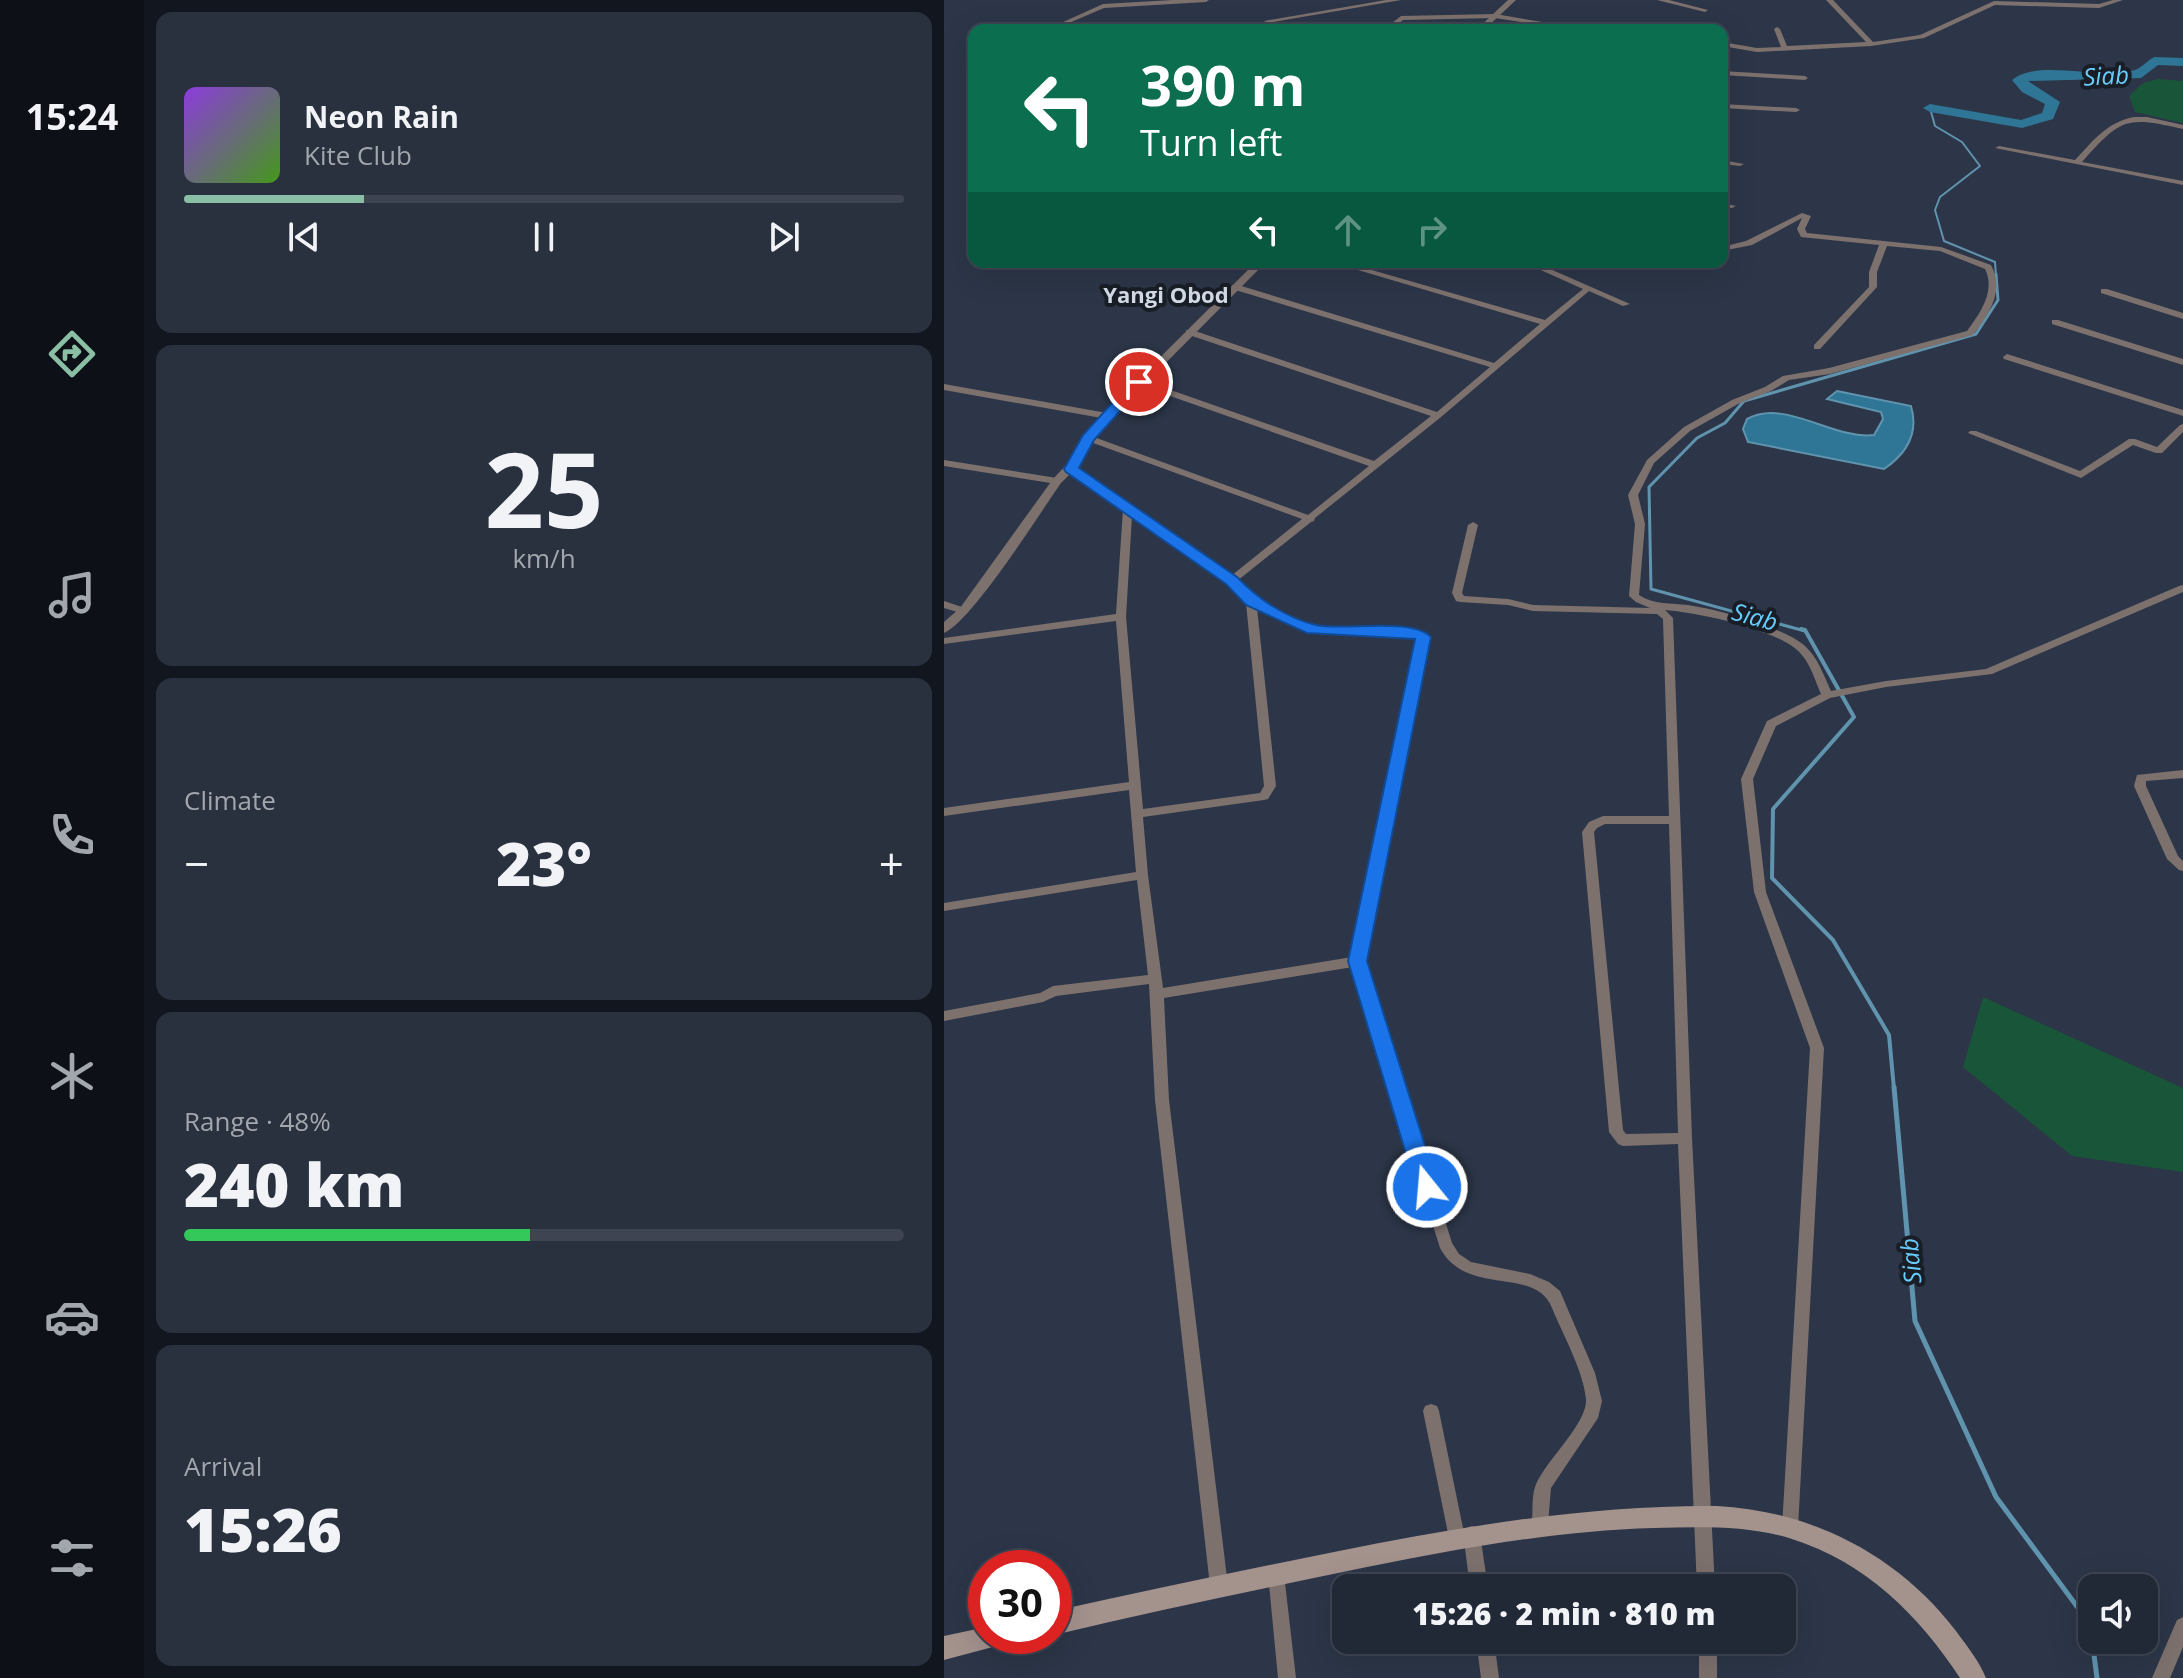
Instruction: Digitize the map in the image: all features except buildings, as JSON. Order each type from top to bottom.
[{"type":"main road","points":[[1072,1619],[1465,1536],[1540,1524],[1705,1516],[1790,1528],[1847,1552],[1908,1594],[1941,1628],[1974,1678]]},
{"type":"main road","points":[[944,1648],[968,1642]]},
{"type":"street","points":[[1062,24],[1103,6],[1206,0]]},
{"type":"street","points":[[1267,21],[1398,0]]},
{"type":"street","points":[[1486,24],[1512,0]]},
{"type":"street","points":[[1660,0],[1705,10]]},
{"type":"street","points":[[1829,0],[1871,44]]},
{"type":"street","points":[[1728,45],[1757,50],[1871,44],[1922,37],[1994,3],[2081,2],[2109,5],[2120,0]]},
{"type":"street","points":[[1394,24],[1401,18],[1495,16],[1548,24]]},
{"type":"street","points":[[1777,29],[1785,49]]},
{"type":"street","points":[[1728,73],[1805,78]]},
{"type":"street","points":[[1728,106],[1796,110]]},
{"type":"street","points":[[2078,162],[2105,131],[2121,120],[2138,117],[2183,127]]},
{"type":"street","points":[[1999,148],[2183,183]]},
{"type":"street","points":[[1728,163],[1740,164]]},
{"type":"street","points":[[1706,1574],[1685,1138],[1668,618],[1660,611],[1641,606],[1634,596],[1640,524],[1633,495],[1650,462],[1687,429],[1786,378],[1830,371],[1970,333],[1984,316],[1993,290],[1992,272],[1988,267],[1941,249],[1804,235],[1801,229],[1807,216],[1802,215],[1749,243],[1728,248]]},
{"type":"street","points":[[1817,347],[1873,287],[1873,272],[1884,243]]},
{"type":"street","points":[[944,629],[964,611],[1057,481],[1072,469],[1088,438],[1139,382],[1255,268]]},
{"type":"street","points":[[1356,268],[1545,323]]},
{"type":"street","points":[[1540,268],[1626,304]]},
{"type":"street","points":[[1235,287],[1496,366]]},
{"type":"street","points":[[1231,581],[1438,415],[1587,289]]},
{"type":"street","points":[[2104,291],[2183,316]]},
{"type":"street","points":[[2055,322],[2183,362]]},
{"type":"street","points":[[1189,332],[1438,415]]},
{"type":"street","points":[[2007,357],[2183,413]]},
{"type":"street","points":[[1139,382],[1376,465]]},
{"type":"street","points":[[944,387],[1107,416]]},
{"type":"street","points":[[1973,433],[2081,475],[2132,441],[2159,451],[2183,427]]},
{"type":"street","points":[[1088,438],[1311,519]]},
{"type":"street","points":[[944,463],[1057,481]]},
{"type":"street","points":[[1072,469],[1231,581],[1251,602],[1313,629],[1416,633],[1423,637],[1358,961],[1445,1244],[1457,1261],[1472,1269],[1502,1272],[1546,1286],[1555,1296],[1593,1392],[1590,1418],[1543,1486],[1540,1524]]},
{"type":"street","points":[[1128,509],[1121,617],[1133,739],[1134,785],[1155,986],[1162,1100],[1219,1586]]},
{"type":"street","points":[[1473,525],[1457,593],[1460,599],[1508,602],[1533,608],[1641,606],[1693,609],[1791,639],[1806,652],[1827,695]]},
{"type":"street","points":[[1790,1528],[1817,1048],[1760,892],[1747,779],[1771,724],[1827,695],[1886,684],[1988,672],[2183,588]]},
{"type":"street","points":[[1138,814],[1264,796],[1270,786],[1251,602]]},
{"type":"street","points":[[944,604],[964,611]]},
{"type":"street","points":[[944,641],[1121,617]]},
{"type":"street","points":[[2183,774],[2141,778],[2140,786],[2173,859],[2183,867]]},
{"type":"street","points":[[944,812],[1134,785]]},
{"type":"street","points":[[1675,820],[1603,820],[1588,832],[1616,1132],[1623,1140],[1685,1138]]},
{"type":"street","points":[[944,907],[1142,875]]},
{"type":"street","points":[[944,1016],[1043,997],[1053,991],[1155,986],[1358,961]]},
{"type":"street","points":[[1431,1411],[1475,1574]]},
{"type":"street","points":[[1276,1574],[1287,1678]]},
{"type":"street","points":[[2161,1678],[2183,1626]]},
{"type":"street","points":[[1487,1654],[1490,1678]]},
{"type":"street","points":[[1708,1654],[1708,1678]]},
{"type":"green space","points":[[2158,79],[2183,81],[2183,123],[2135,112],[2129,96],[2143,83]]},
{"type":"green space","points":[[1983,997],[2183,1088],[2183,1172],[2072,1156],[1963,1067]]},
{"type":"water","points":[[1837,391],[1911,406],[1913,425],[1909,442],[1899,457],[1884,469],[1748,442],[1743,429],[1747,419],[1777,413],[1842,432],[1874,435],[1883,419],[1881,412],[1827,399]]},
{"type":"waterway","name":"Siab","points":[[1930,108],[2022,124],[2048,116],[2053,102],[2027,89],[2019,80],[2031,75],[2107,77],[2141,74],[2155,61],[2183,62]]},
{"type":"waterway","name":"Siab","points":[[1930,108],[1935,126],[1962,142],[1980,166],[1940,197],[1935,210],[1944,241],[1995,262],[1996,276]]},
{"type":"waterway","name":"Siab","points":[[1805,631],[1651,589],[1649,487],[1697,438],[1725,423],[1744,401],[1976,334],[1998,300],[1996,274]]},
{"type":"waterway","name":"Siab","points":[[1801,629],[1805,630],[1854,717],[1773,809],[1772,878],[1833,940],[1889,1035],[1894,1089]]},
{"type":"waterway","name":"Siab","points":[[1894,1087],[1915,1321],[1996,1497],[2090,1624],[2097,1678]]},
{"type":"district","name":"Yangi Obod","points":[[1166,294]]},
{"type":"route","points":[[1139,382],[1088,438],[1072,469],[1231,581],[1251,602],[1313,629],[1416,633],[1423,637],[1358,961],[1427,1187]]}]
